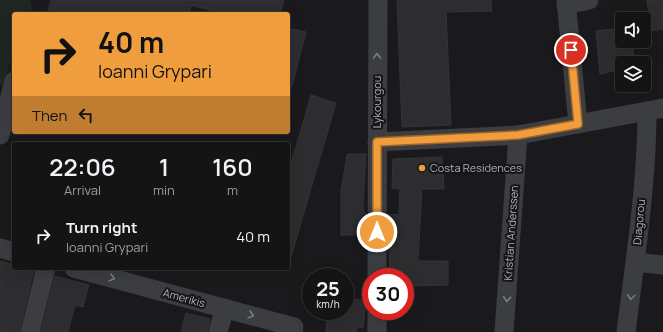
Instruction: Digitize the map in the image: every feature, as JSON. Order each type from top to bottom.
[{"type":"street","name":"Lykourgou","points":[[377,268],[378,0]]},
{"type":"street","points":[[578,124],[566,3],[589,0]]},
{"type":"street","points":[[0,135],[12,89]]},
{"type":"street","points":[[377,142],[518,135],[655,109]]},
{"type":"street","name":"Diagorou","points":[[626,332],[635,262],[647,134],[655,109]]},
{"type":"street","name":"Kristian Anderssen","points":[[504,332],[518,135]]},
{"type":"street","points":[[0,248],[12,251]]},
{"type":"street","points":[[635,262],[663,265]]},
{"type":"street","points":[[30,332],[46,270]]},
{"type":"street","name":"Amerikis","points":[[82,270],[225,308],[294,330]]},
{"type":"street","points":[[218,332],[225,308]]},
{"type":"street","points":[[377,320],[377,332]]},
{"type":"shaded area","points":[[0,0],[30,0],[32,9],[28,12],[12,12],[12,55],[3,86],[0,85]]},
{"type":"building","points":[[51,0],[284,0],[281,12],[216,12],[191,5],[190,12],[48,12]]},
{"type":"building","points":[[397,0],[491,0],[492,11],[446,12],[451,125],[402,127]]},
{"type":"building","points":[[647,0],[663,0],[663,29],[651,31],[651,12],[649,12]]},
{"type":"building","points":[[290,28],[306,32],[292,86],[290,86]]},
{"type":"building","points":[[615,29],[615,48],[633,48],[634,56],[615,56],[615,71],[600,74],[596,31]]},
{"type":"building","points":[[311,95],[336,103],[291,257],[290,257],[290,167]]},
{"type":"building","points":[[347,154],[366,154],[363,204],[364,213],[366,213],[366,235],[341,235],[341,192]]},
{"type":"building","points":[[442,157],[444,189],[422,189],[418,261],[448,261],[448,285],[414,286],[414,268],[390,268],[388,214],[399,215],[400,189],[392,188],[393,159]]},
{"type":"building","points":[[0,261],[12,264],[12,270],[34,270],[19,332],[0,332]]},
{"type":"building","points":[[55,276],[89,285],[83,307],[75,305],[68,332],[41,332]]},
{"type":"building","points":[[354,299],[362,300],[363,328],[357,327],[356,332],[326,332],[327,320],[354,320]]},
{"type":"building","points":[[186,313],[210,319],[207,332],[181,332]]},
{"type":"place","name":"Costa Residences","points":[[422,168]]},
{"type":"route","points":[[377,232],[377,142],[518,135],[578,124],[571,50]]}]
